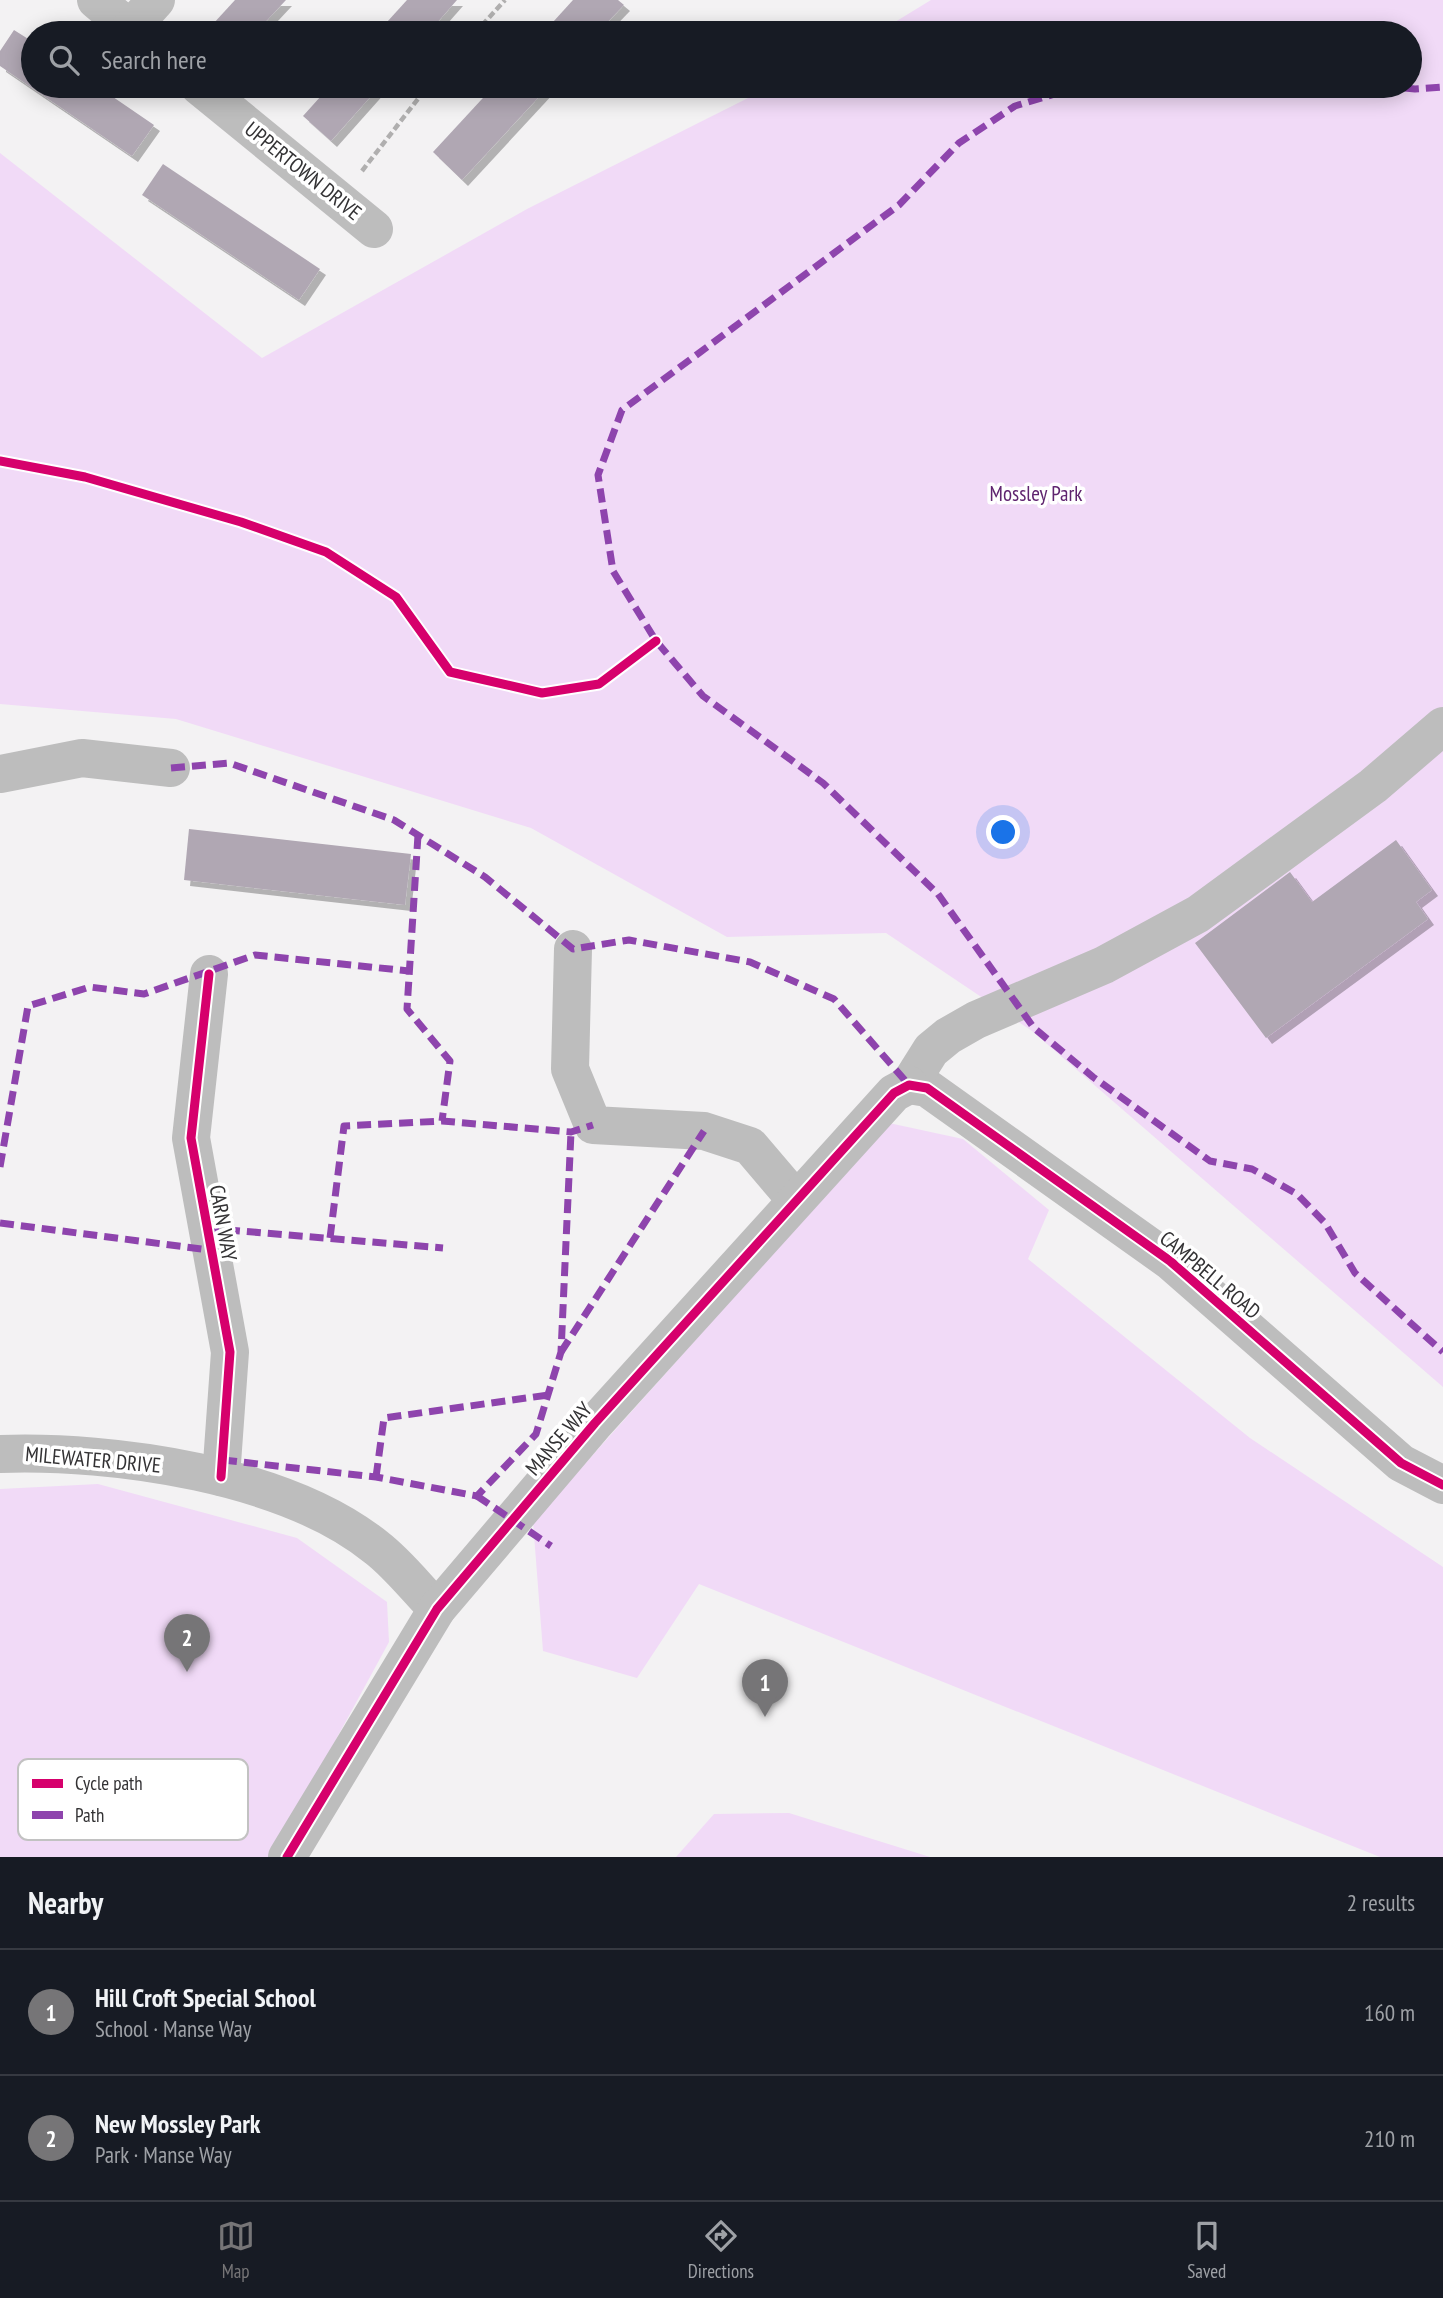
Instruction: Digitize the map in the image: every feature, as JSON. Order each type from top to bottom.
[{"type":"street","points":[[96,0],[120,21]]},
{"type":"street","points":[[140,21],[156,0]]},
{"type":"street","name":"UPPERTOWN DRIVE","points":[[214,98],[374,229]]},
{"type":"street","name":"MANSE WAY","points":[[287,1857],[437,1609],[595,1423],[894,1093],[909,1084],[925,1058],[948,1036],[976,1020],[1104,965],[1198,914],[1373,786],[1443,726]]},
{"type":"street","points":[[0,774],[82,758],[171,768]]},
{"type":"street","points":[[573,948],[570,1069],[593,1125],[704,1131],[750,1146],[796,1200]]},
{"type":"street","name":"CARN WAY","points":[[209,974],[191,1138],[230,1352],[222,1477]]},
{"type":"street","name":"CAMPBELL ROAD","points":[[909,1084],[927,1087],[1170,1261],[1401,1463],[1443,1485]]},
{"type":"street","name":"MILEWATER DRIVE","points":[[0,1454],[138,1460],[222,1477],[326,1517],[377,1548],[437,1609]]},
{"type":"path","points":[[486,21],[505,0]]},
{"type":"path","points":[[339,201],[419,98]]},
{"type":"green space","name":"Mossley Park","points":[[931,0],[1443,0],[1443,1387],[1032,1031],[886,933],[727,937],[531,828],[176,719],[0,704],[0,153],[262,358],[527,209],[748,98],[1422,98],[1422,21],[897,21]]},
{"type":"green space","points":[[889,1123],[963,1139],[1049,1210],[1028,1259],[1250,1438],[1443,1567],[1443,1857],[1380,1857],[699,1584],[637,1678],[543,1651],[533,1522]]},
{"type":"green space","points":[[98,1484],[297,1538],[387,1602],[389,1642],[272,1857],[0,1857],[0,1489]]},
{"type":"green space","points":[[789,1813],[930,1857],[676,1857],[714,1814]]},
{"type":"building","points":[[235,0],[286,0],[266,21],[216,21]]},
{"type":"building","points":[[407,0],[457,0],[439,21],[388,21]]},
{"type":"building","points":[[573,0],[618,0],[624,5],[609,21],[554,21]]},
{"type":"building","points":[[14,30],[21,34],[21,80],[0,66],[0,51]]},
{"type":"building","points":[[47,98],[115,98],[154,125],[132,156]]},
{"type":"building","points":[[319,98],[369,98],[331,141],[303,116]]},
{"type":"building","points":[[483,98],[538,98],[462,180],[433,152]]},
{"type":"building","points":[[163,164],[320,269],[299,300],[142,195]]},
{"type":"building","points":[[189,829],[411,854],[405,905],[184,880]]},
{"type":"building","points":[[1396,840],[1432,890],[1416,902],[1428,919],[1266,1038],[1195,943],[1290,872],[1312,902]]},
{"type":"marked path","points":[[1422,88],[1443,87]]},
{"type":"marked path","points":[[1042,98],[1015,106],[959,143],[899,205],[622,410],[598,475],[613,571],[656,641],[703,696],[823,783],[938,894],[1034,1028],[1093,1077],[1210,1161],[1252,1169],[1297,1194],[1325,1223],[1355,1273],[1443,1352]]},
{"type":"marked path","points":[[171,768],[229,763],[394,820],[485,877],[573,949],[629,940],[750,962],[834,999],[909,1085]]},
{"type":"marked path","points":[[418,835],[407,1009],[450,1061],[442,1121]]},
{"type":"marked path","points":[[0,1167],[28,1006],[90,987],[144,994],[255,955],[409,971]]},
{"type":"marked path","points":[[330,1238],[344,1126],[442,1121],[571,1132],[593,1125]]},
{"type":"marked path","points":[[561,1352],[704,1131]]},
{"type":"marked path","points":[[223,1460],[376,1477],[477,1496],[536,1434],[561,1352],[571,1132]]},
{"type":"marked path","points":[[0,1223],[209,1250]]},
{"type":"marked path","points":[[205,1228],[443,1248]]},
{"type":"marked path","points":[[376,1477],[384,1418],[548,1395]]},
{"type":"marked path","points":[[477,1496],[551,1546]]},
{"type":"cycle path","points":[[0,461],[85,477],[241,522],[326,552],[396,597],[450,672],[542,693],[599,684],[656,641]]},
{"type":"cycle path","points":[[209,974],[191,1138],[230,1352],[221,1477]]},
{"type":"cycle path","points":[[287,1857],[437,1609],[595,1423],[894,1093],[909,1085],[927,1088],[1170,1261],[1401,1463],[1443,1485]]},
{"type":"place","name":"New Mossley Park","points":[[187,1672]]},
{"type":"place","name":"Hill Croft Special School","points":[[765,1717]]}]
